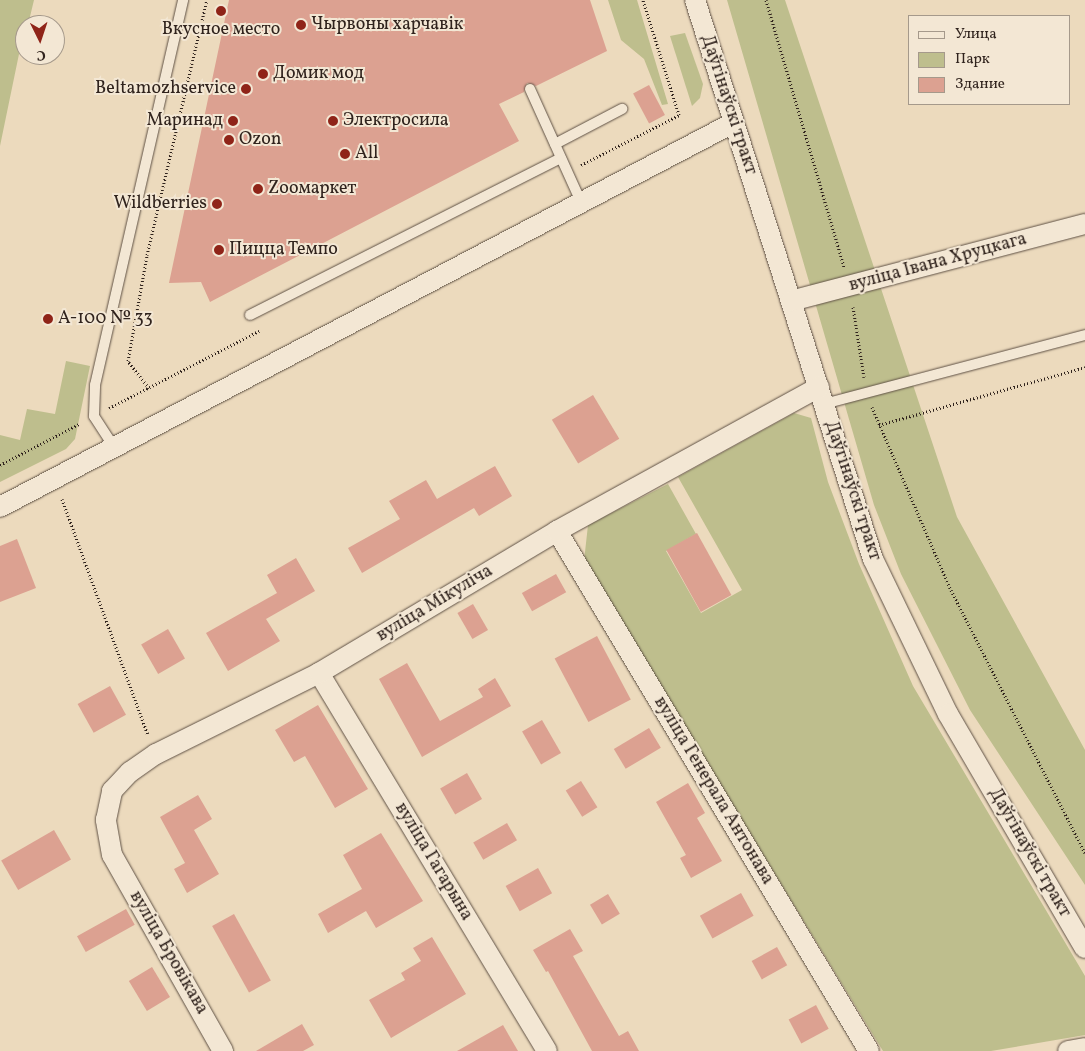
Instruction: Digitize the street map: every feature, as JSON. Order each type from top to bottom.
[{"type":"street","name":"Даўгінаўскі тракт","points":[[695,0],[873,559],[925,671],[1085,948]]},
{"type":"street","points":[[0,507],[733,122]]},
{"type":"street","name":"вуліца Івана Хруцкага","points":[[791,301],[1085,224]]},
{"type":"street","name":"вуліца Мікуліча","points":[[112,855],[106,820],[112,791],[130,772],[156,754],[319,673],[557,531],[822,395]]},
{"type":"street","name":"вуліца Генерала Антонава","points":[[557,531],[869,1051]]},
{"type":"street","name":"вуліца Гагарына","points":[[319,673],[547,1051]]},
{"type":"street","name":"вуліца Бровікава","points":[[112,855],[224,1051]]},
{"type":"street","points":[[1068,1051],[1085,1048]]},
{"type":"lane","points":[[114,447],[94,416],[95,384],[183,0]]},
{"type":"lane","points":[[530,89],[581,202]]},
{"type":"lane","points":[[555,144],[622,109]]},
{"type":"lane","points":[[250,315],[561,158]]},
{"type":"lane","points":[[822,395],[867,395],[1085,335]]},
{"type":"path","points":[[149,388],[128,361],[147,255],[207,0]]},
{"type":"path","points":[[766,0],[849,286],[867,395],[951,590],[1085,853]]},
{"type":"path","points":[[879,425],[1085,368]]},
{"type":"path","points":[[54,478],[156,754]]},
{"type":"green space","points":[[0,0],[34,0],[30,15],[15,15],[15,65],[17,65],[0,146]]},
{"type":"green space","points":[[608,0],[637,0],[668,104],[662,105],[644,59],[621,40]]},
{"type":"green space","points":[[727,0],[785,0],[957,517],[1085,750],[1085,885],[970,710],[901,574],[874,505]]},
{"type":"green space","points":[[685,33],[703,84],[700,98],[692,106],[670,36]]},
{"type":"green space","points":[[66,361],[90,366],[75,439],[66,449],[0,482],[0,435],[20,440],[27,409],[55,414]]},
{"type":"green space","points":[[794,413],[811,418],[828,482],[859,564],[913,686],[1085,976],[1085,1035],[991,1051],[883,1051],[584,561],[588,525],[668,484],[696,534],[666,551],[701,613],[742,590],[678,477]]},
{"type":"building","name":"All","points":[[229,0],[590,0],[607,51],[536,86],[527,83],[524,92],[499,104],[519,141],[210,302],[201,282],[169,283]]},
{"type":"building","points":[[649,85],[665,115],[649,123],[633,93]]},
{"type":"building","points":[[593,395],[619,439],[578,463],[552,420]]},
{"type":"building","points":[[495,466],[512,496],[479,516],[474,508],[362,573],[348,548],[400,519],[389,501],[426,480],[437,499]]},
{"type":"building","points":[[697,533],[731,595],[701,612],[666,550]]},
{"type":"building","points":[[17,539],[36,588],[0,602],[0,546]]},
{"type":"building","points":[[296,558],[315,591],[266,619],[280,641],[228,671],[206,633],[277,593],[267,575]]},
{"type":"building","points":[[556,574],[566,592],[532,611],[522,593]]},
{"type":"building","points":[[473,604],[488,630],[472,639],[457,613]]},
{"type":"building","points":[[168,629],[185,658],[158,674],[141,644]]},
{"type":"building","points":[[597,636],[631,700],[588,722],[555,659]]},
{"type":"building","points":[[407,663],[440,721],[483,697],[478,689],[495,678],[511,706],[422,757],[379,679]]},
{"type":"building","points":[[110,686],[126,715],[94,733],[78,704]]},
{"type":"building","points":[[318,705],[368,789],[335,808],[305,756],[294,762],[275,730]]},
{"type":"building","points":[[542,720],[561,753],[541,764],[522,732]]},
{"type":"building","points":[[649,728],[661,748],[626,769],[614,749]]},
{"type":"building","points":[[467,773],[482,799],[455,814],[440,788]]},
{"type":"building","points":[[581,781],[597,807],[582,817],[566,791]]},
{"type":"building","points":[[688,783],[705,813],[697,818],[722,861],[691,878],[680,858],[686,855],[656,802]]},
{"type":"building","points":[[198,795],[212,819],[194,830],[219,874],[187,893],[174,869],[185,863],[160,817]]},
{"type":"building","points":[[507,823],[517,840],[483,860],[473,842]]},
{"type":"building","points":[[54,830],[71,859],[18,890],[1,860]]},
{"type":"building","points":[[381,833],[423,901],[376,928],[366,911],[328,933],[318,914],[362,889],[343,855]]},
{"type":"building","points":[[538,868],[552,893],[520,911],[506,886]]},
{"type":"building","points":[[741,893],[754,916],[712,939],[700,916]]},
{"type":"building","points":[[608,894],[620,914],[602,925],[590,905]]},
{"type":"building","points":[[126,909],[135,925],[86,952],[77,936]]},
{"type":"building","points":[[234,914],[271,980],[249,993],[212,926]]},
{"type":"building","points":[[570,929],[583,951],[573,956],[619,1036],[628,1031],[639,1051],[592,1051],[548,971],[546,972],[533,950]]},
{"type":"building","points":[[432,937],[466,994],[391,1038],[369,1000],[405,980],[401,973],[421,961],[413,948]]},
{"type":"building","points":[[777,947],[787,965],[762,979],[752,961]]},
{"type":"building","points":[[152,967],[170,997],[147,1011],[129,981]]},
{"type":"building","points":[[816,1005],[829,1029],[801,1043],[789,1020]]},
{"type":"building","points":[[302,1024],[314,1045],[303,1051],[256,1051]]},
{"type":"building","points":[[503,1025],[518,1051],[457,1051]]},
{"type":"place","name":"Вкусное место","points":[[221,11]]},
{"type":"place","name":"Чырвоны харчавік","points":[[301,25]]},
{"type":"place","name":"Домик мод","points":[[263,74]]},
{"type":"place","name":"Beltamozhservice","points":[[246,89]]},
{"type":"place","name":"Маринад","points":[[233,121]]},
{"type":"place","name":"Электросила","points":[[333,121]]},
{"type":"place","name":"Ozon","points":[[229,140]]},
{"type":"place","name":"All","points":[[345,154]]},
{"type":"place","name":"Zooмаркет","points":[[258,189]]},
{"type":"place","name":"Wildberries","points":[[217,204]]},
{"type":"place","name":"Пицца Темпо","points":[[219,250]]},
{"type":"place","name":"А-100 № 33","points":[[48,319]]}]
